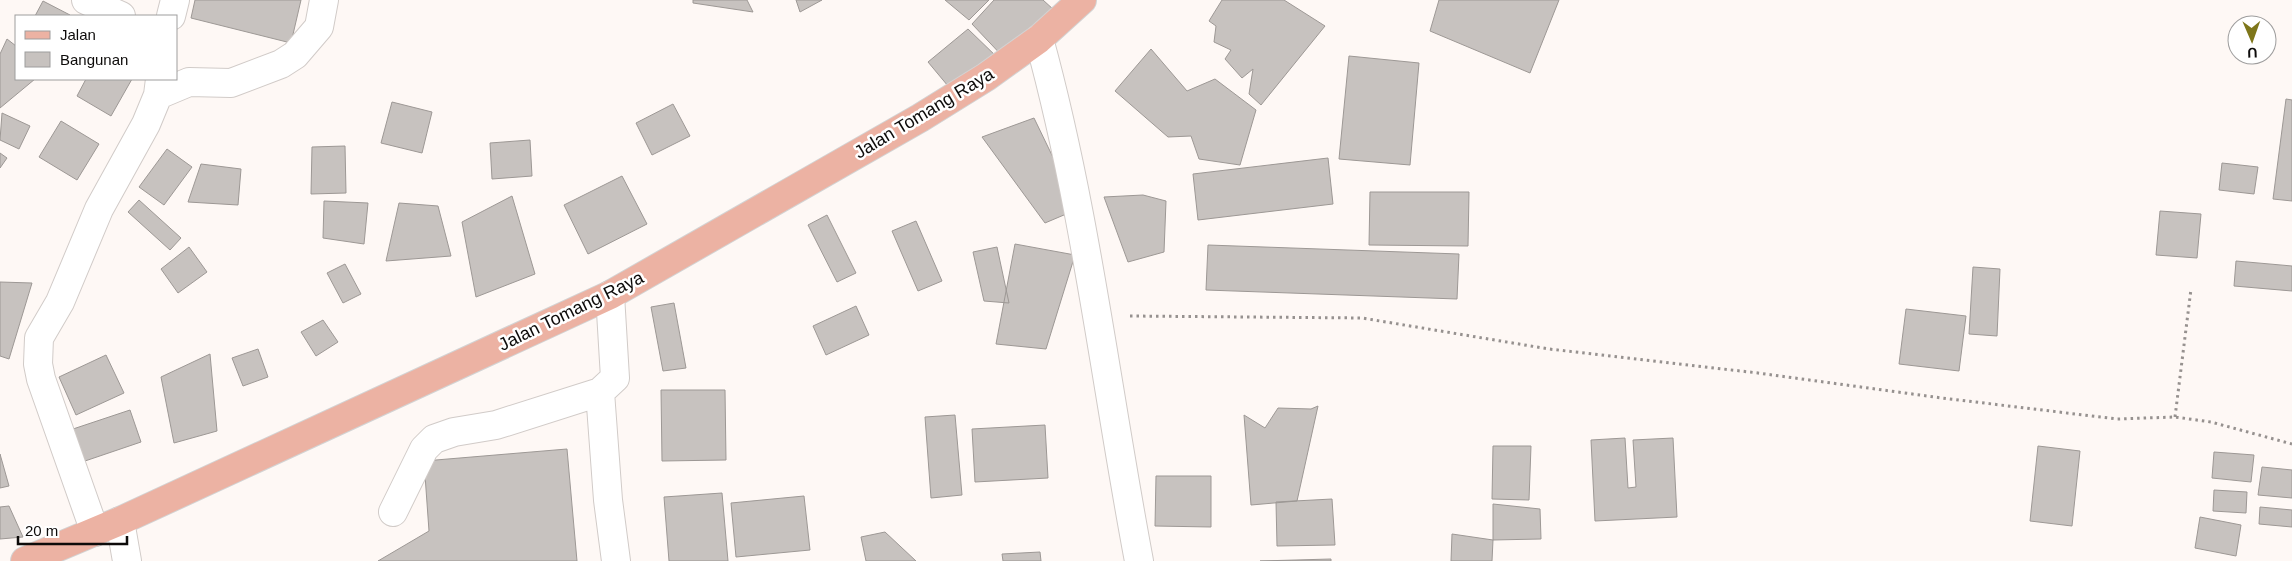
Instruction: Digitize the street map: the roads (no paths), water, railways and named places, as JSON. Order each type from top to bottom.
[{"type":"main road","name":"Jalan Tomang Raya","points":[[25,561],[120,521],[605,297],[920,118],[986,77],[1040,39],[1082,0]]},
{"type":"street","points":[[86,0],[119,15]]},
{"type":"street","points":[[171,15],[175,0]]},
{"type":"street","points":[[95,532],[41,379],[38,364],[40,338],[60,302],[98,209],[146,124],[159,87],[189,82],[231,83],[281,64],[295,54],[319,27],[324,0]]},
{"type":"street","points":[[1040,39],[1056,99],[1080,216],[1139,561]]},
{"type":"street","points":[[605,297],[603,389],[608,500],[616,561]]},
{"type":"street","points":[[393,512],[424,449],[434,439],[454,432],[496,425],[603,389]]},
{"type":"street","points":[[120,521],[127,561]]}]
